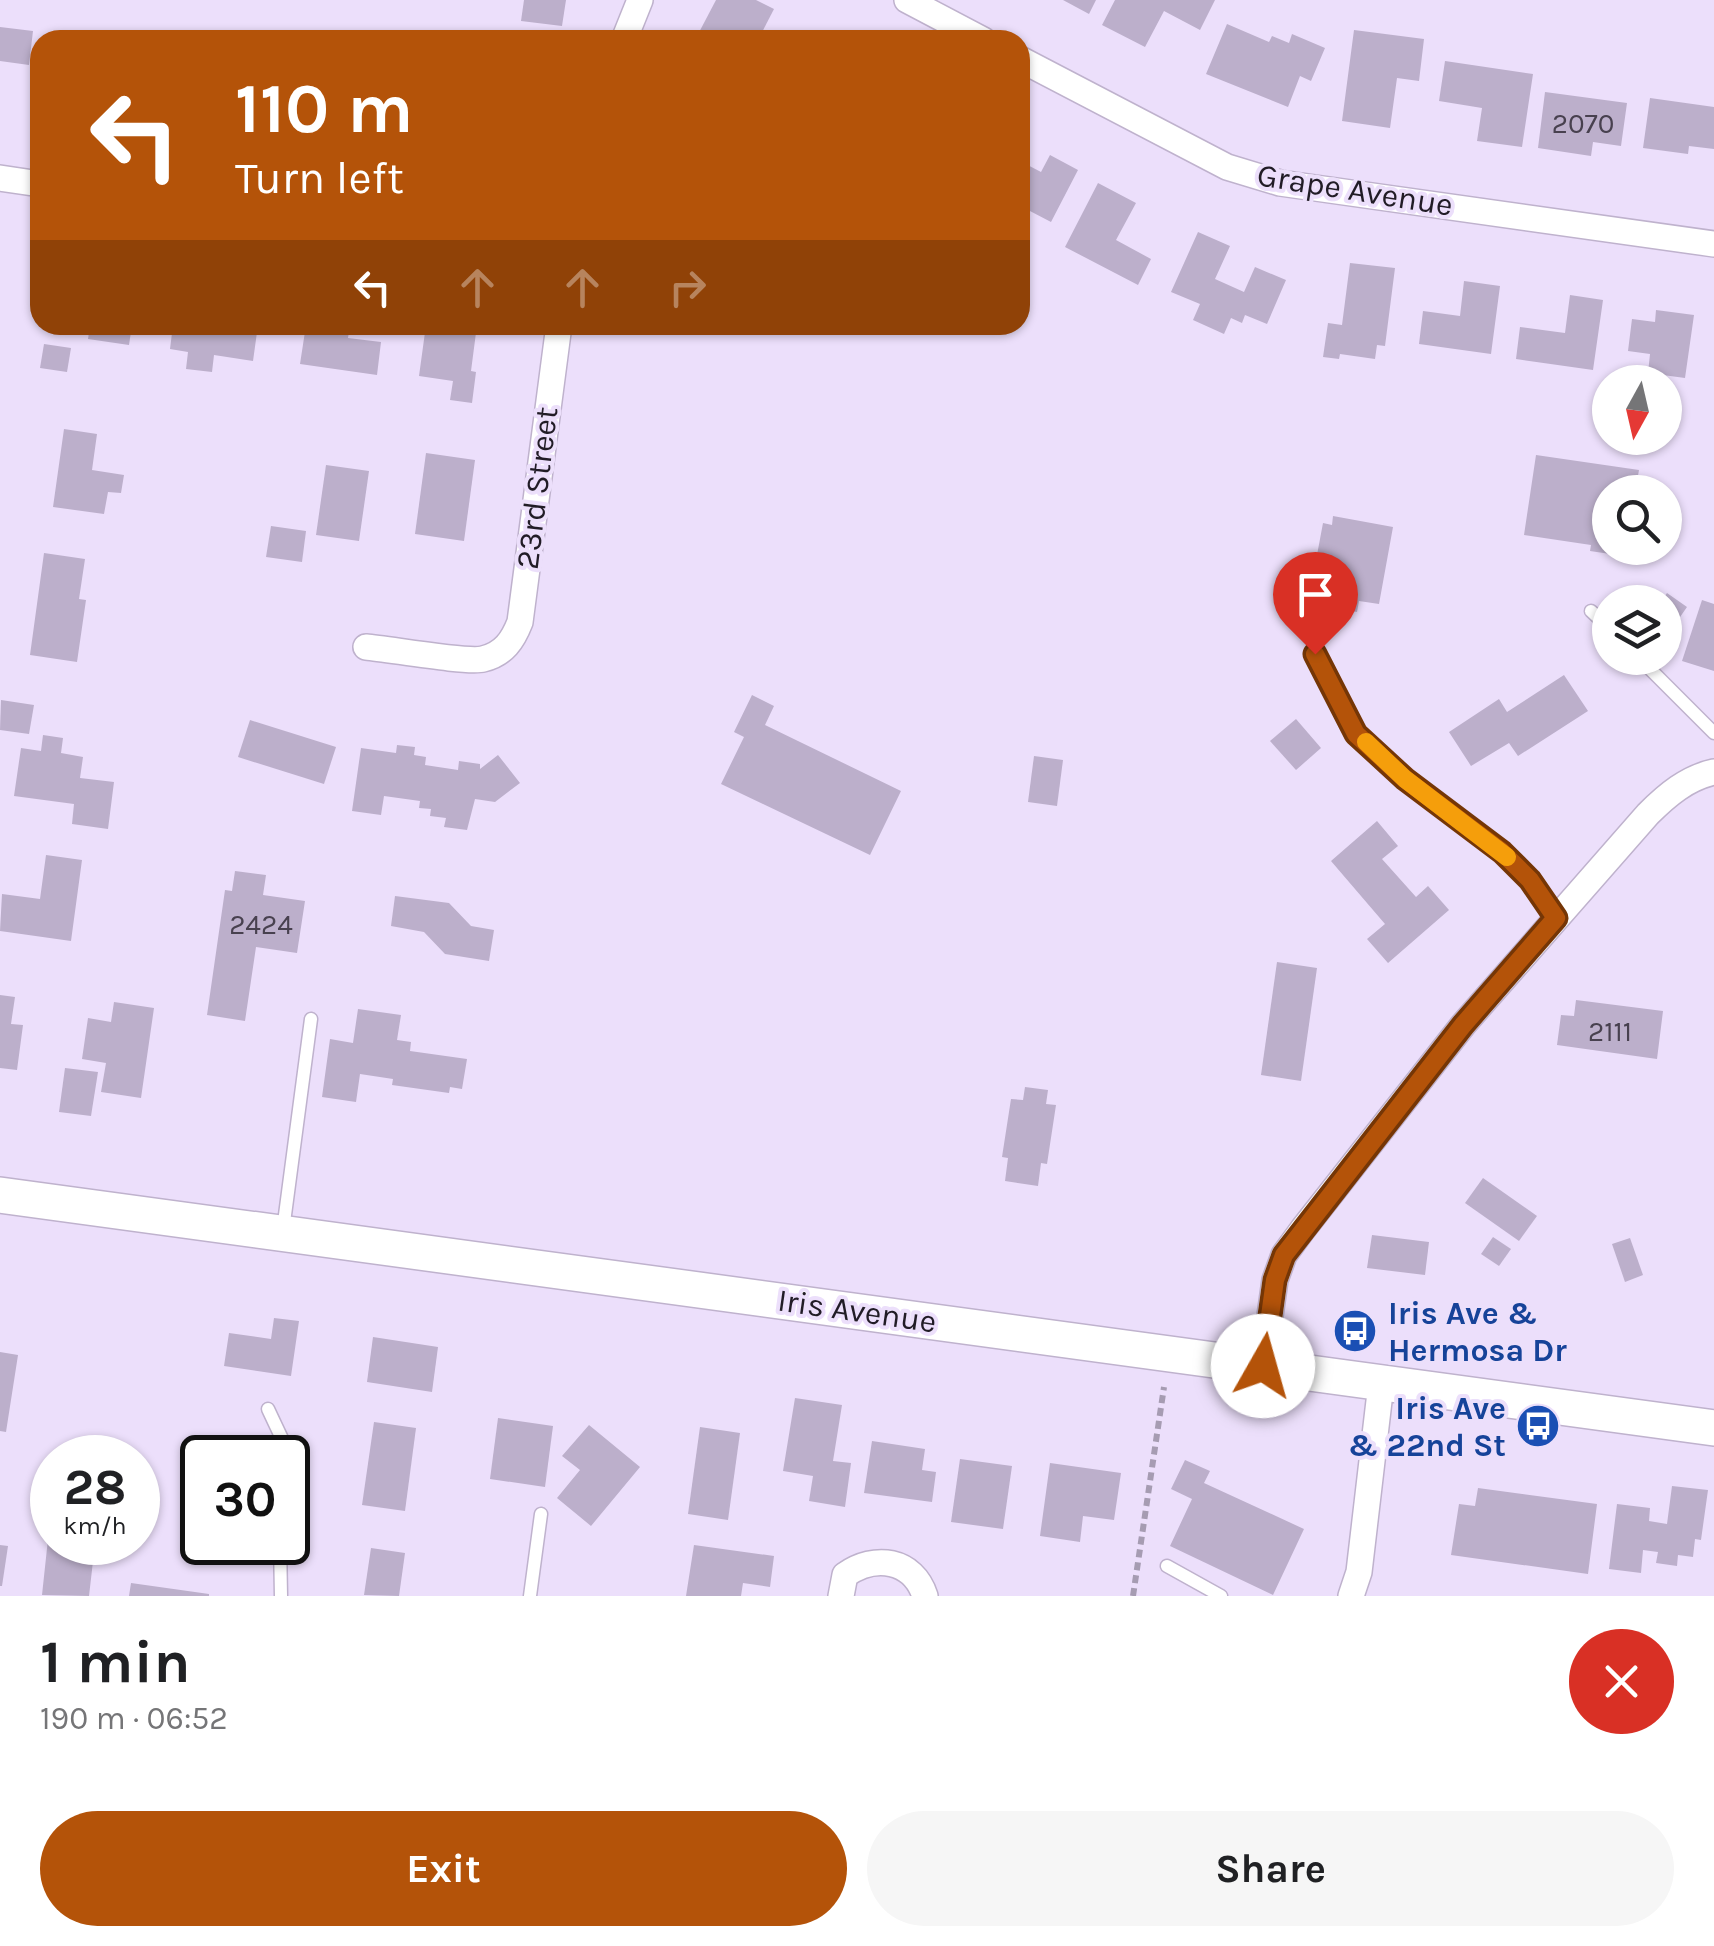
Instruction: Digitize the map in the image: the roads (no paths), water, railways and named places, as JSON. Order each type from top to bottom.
[{"type":"main road","name":"Iris Avenue","points":[[0,1194],[1714,1428]]},
{"type":"street","points":[[628,30],[640,0]]},
{"type":"street","points":[[907,0],[965,30]]},
{"type":"street","name":"Grape Avenue","points":[[1030,64],[1227,167],[1280,182],[1714,244]]},
{"type":"street","points":[[0,178],[30,182]]},
{"type":"street","name":"23rd Street","points":[[366,647],[482,660],[507,648],[520,622],[557,335]]},
{"type":"street","points":[[1263,1366],[1275,1280],[1284,1255],[1463,1025],[1556,918],[1671,792],[1702,774],[1714,772]]},
{"type":"street","points":[[1350,1596],[1359,1572],[1381,1384]]},
{"type":"street","points":[[841,1596],[845,1575],[861,1564],[885,1563],[902,1567],[919,1578],[925,1596]]},
{"type":"lane","points":[[1315,654],[1356,734],[1405,779],[1502,852],[1530,880],[1556,918]]},
{"type":"lane","points":[[1656,675],[1714,732]]},
{"type":"lane","points":[[283,1233],[312,1019]]},
{"type":"lane","points":[[268,1409],[280,1435]]},
{"type":"lane","points":[[530,1596],[542,1514]]},
{"type":"lane","points":[[280,1565],[281,1596]]},
{"type":"lane","points":[[1167,1566],[1220,1596]]},
{"type":"place","name":"Iris Ave & Hermosa Dr","points":[[1355,1331]]},
{"type":"place","name":"Iris Ave & 22nd St","points":[[1538,1426]]}]
